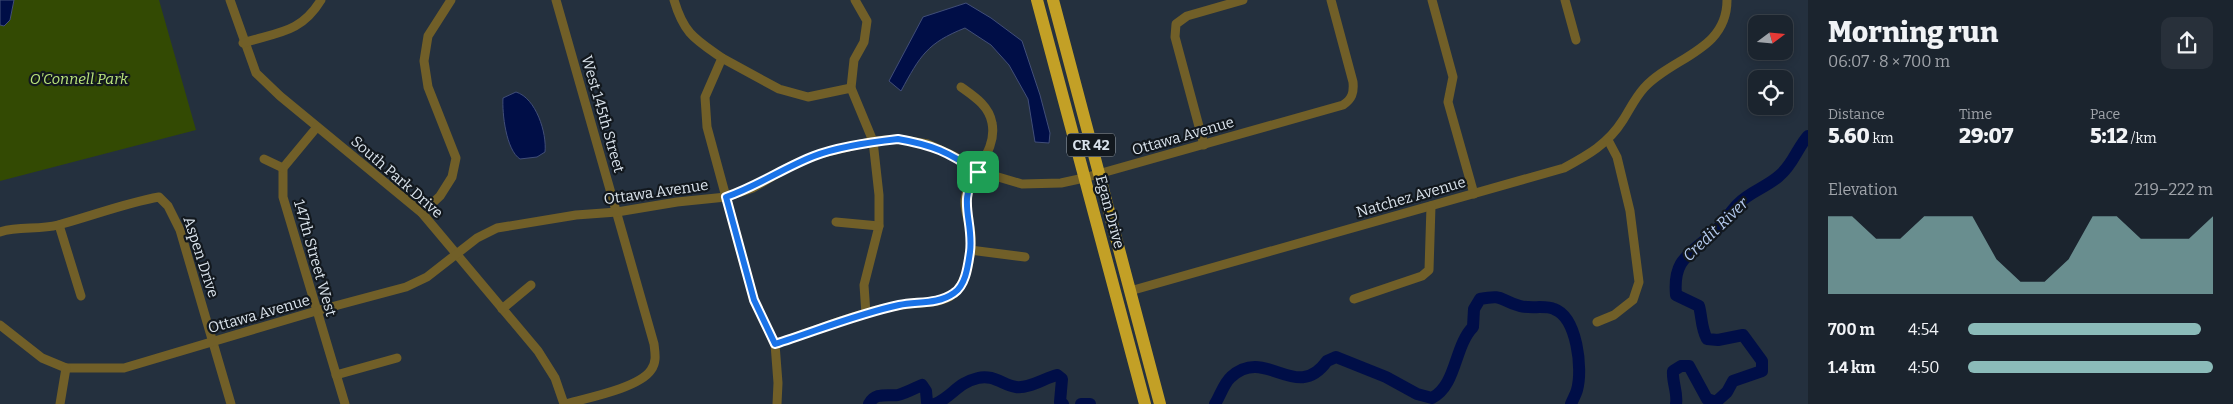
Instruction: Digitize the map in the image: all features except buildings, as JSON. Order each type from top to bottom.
[{"type":"highway","name":"Egan Drive","points":[[1037,0],[1145,404]]},
{"type":"highway","name":"Egan Drive","points":[[1053,0],[1160,404]]},
{"type":"street","name":"South Park Drive","points":[[230,0],[243,43],[256,73],[317,128],[422,213],[538,351],[555,378],[565,404]]},
{"type":"street","points":[[243,43],[289,30],[305,22],[321,0]]},
{"type":"street","points":[[422,213],[440,196],[452,177],[456,158],[428,87],[424,62],[428,36],[451,0]]},
{"type":"street","name":"West 145th Street","points":[[556,0],[654,344],[656,358],[652,370],[640,381],[565,404]]},
{"type":"street","points":[[674,0],[678,16],[688,34],[722,58],[779,89],[808,97],[851,88]]},
{"type":"street","points":[[855,0],[867,21],[864,42],[854,60],[851,88],[873,142],[878,176],[879,226],[864,285],[866,314]]},
{"type":"street","points":[[1204,145],[1175,36],[1176,24],[1187,16],[1243,0]]},
{"type":"street","name":"Ottawa Avenue","points":[[0,325],[42,358],[66,368],[124,368],[316,311],[406,287],[427,277],[477,238],[497,228],[576,215],[616,212],[677,202],[726,197],[752,188],[785,169],[816,155],[873,142],[898,139],[928,144],[954,156],[978,172],[1022,184],[1061,183],[1084,178],[1343,105],[1354,95],[1354,82],[1331,0]]},
{"type":"street","points":[[1432,0],[1454,77],[1448,102],[1474,194]]},
{"type":"street","points":[[1565,0],[1576,40]]},
{"type":"street","name":"Natchez Avenue","points":[[1130,291],[1564,168],[1590,155],[1608,140],[1634,99],[1645,86],[1709,44],[1723,22],[1726,0]]},
{"type":"street","points":[[722,58],[705,97],[707,127],[754,300],[775,344],[778,383],[777,404]]},
{"type":"street","points":[[775,344],[866,314],[900,305],[939,301],[956,292],[965,277],[970,250],[971,234],[965,202],[970,182],[978,172],[992,141],[992,122],[985,105],[962,88]]},
{"type":"street","points":[[264,159],[283,168],[317,128]]},
{"type":"street","points":[[1597,322],[1614,315],[1632,300],[1639,282],[1630,211],[1617,157],[1608,140]]},
{"type":"street","name":"147th Street West","points":[[283,168],[283,197],[345,404]]},
{"type":"street","name":"Aspen Drive","points":[[59,225],[140,200],[159,197],[168,206],[180,230],[232,404]]},
{"type":"street","points":[[1354,299],[1422,276],[1429,270],[1431,206]]},
{"type":"street","points":[[836,222],[879,226]]},
{"type":"street","points":[[0,232],[59,225],[81,296]]},
{"type":"street","points":[[970,250],[1025,257]]},
{"type":"street","points":[[502,309],[531,285]]},
{"type":"street","points":[[336,375],[397,358]]},
{"type":"street","points":[[60,404],[66,368]]},
{"type":"green space","name":"O'Connell Park","points":[[0,0],[159,0],[196,130],[0,181]]},
{"type":"shaded area","points":[[0,0],[14,0],[10,20],[4,26],[0,25]]},
{"type":"shaded area","points":[[966,3],[991,18],[1022,41],[1040,95],[1050,133],[1049,143],[1035,142],[1028,99],[1009,65],[991,45],[965,28],[933,45],[914,68],[901,91],[889,81],[923,17]]},
{"type":"shaded area","points":[[516,92],[529,101],[542,126],[545,152],[537,157],[520,159],[511,148],[508,140],[504,122],[503,98]]},
{"type":"waterway","name":"Credit River","points":[[1676,404],[1673,371],[1681,366],[1689,366],[1707,399],[1716,402],[1727,392],[1733,381],[1762,371],[1762,361],[1743,335],[1718,340],[1707,339],[1699,306],[1676,295],[1677,274],[1679,267],[1688,254],[1714,233],[1738,204],[1784,172],[1808,136]]},
{"type":"waterway","name":"Credit River","points":[[1215,404],[1231,377],[1244,369],[1256,367],[1269,369],[1292,377],[1304,377],[1315,373],[1327,361],[1336,357],[1386,377],[1417,394],[1432,398],[1440,392],[1451,375],[1462,344],[1473,327],[1474,309],[1480,299],[1494,297],[1524,307],[1554,309],[1562,314],[1568,322],[1576,345],[1579,370],[1577,390],[1571,404]]},
{"type":"waterway","name":"Credit River","points":[[935,404],[960,386],[978,378],[988,377],[1011,386],[1021,387],[1057,375],[1062,379],[1060,402],[1063,404]]},
{"type":"waterway","name":"Credit River","points":[[869,404],[878,396],[898,395],[922,385],[926,391],[927,402],[930,404]]},
{"type":"waterway","name":"Credit River","points":[[1081,404],[1090,404]]},
{"type":"route","points":[[898,139],[928,144],[954,156],[978,172],[970,182],[965,202],[971,234],[970,250],[965,277],[956,292],[939,301],[900,305],[866,314],[775,344],[754,300],[733,229],[726,197],[752,188],[785,169],[816,155],[873,142],[898,139]]}]
